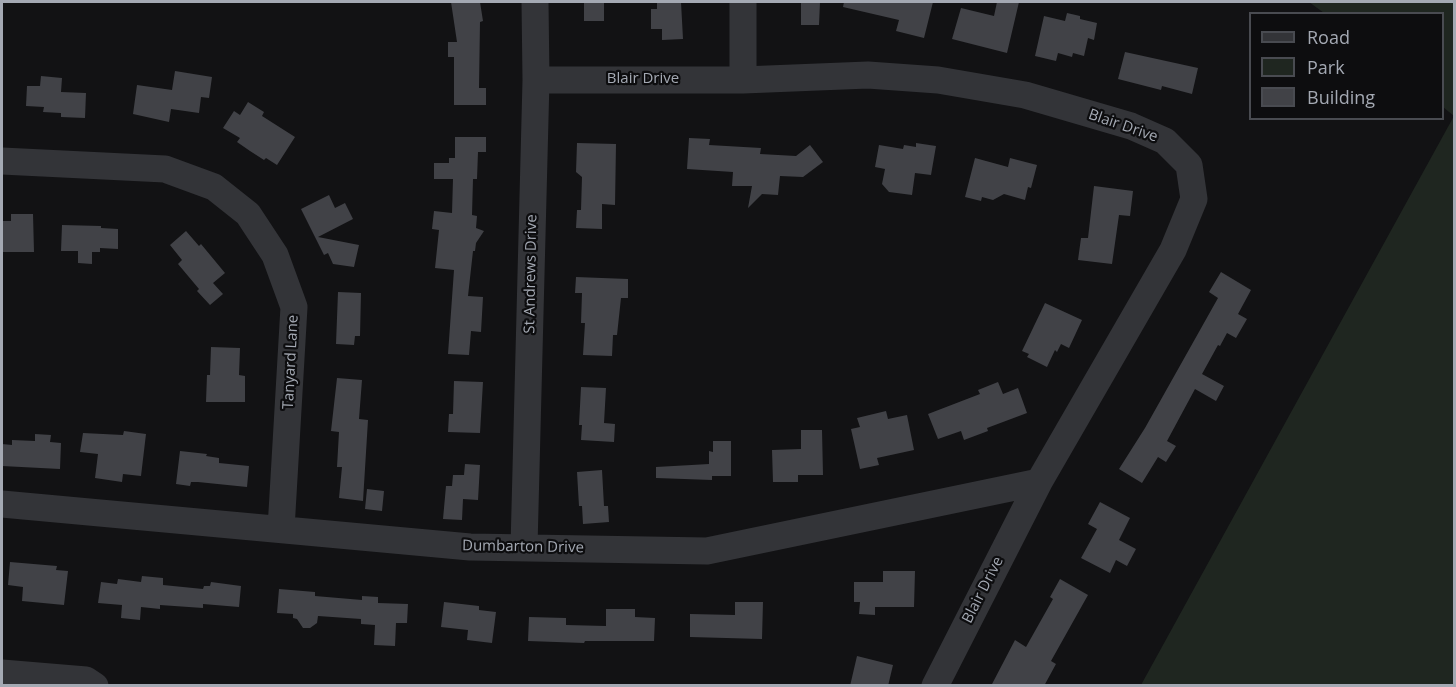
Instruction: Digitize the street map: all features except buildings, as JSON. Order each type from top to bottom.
[{"type":"street","name":"St Andrews Drive","points":[[524,547],[536,80],[535,2]]},
{"type":"street","points":[[743,2],[743,80]]},
{"type":"street","name":"Blair Drive","points":[[536,80],[743,80],[868,75],[938,80],[1025,95],[1131,126],[1165,141],[1189,165],[1194,199],[1173,250],[1039,482],[935,686]]},
{"type":"street","name":"Tanyard Lane","points":[[2,161],[165,169],[214,187],[248,214],[275,255],[294,307],[281,529]]},
{"type":"street","name":"Dumbarton Drive","points":[[2,504],[470,548],[707,551],[1039,482]]},
{"type":"street","points":[[2,673],[86,680],[96,686]]},
{"type":"green space","points":[[1309,2],[1454,2],[1454,116],[1444,108],[1444,12],[1323,12]]},
{"type":"green space","points":[[1454,116],[1454,685],[1141,685]]}]
